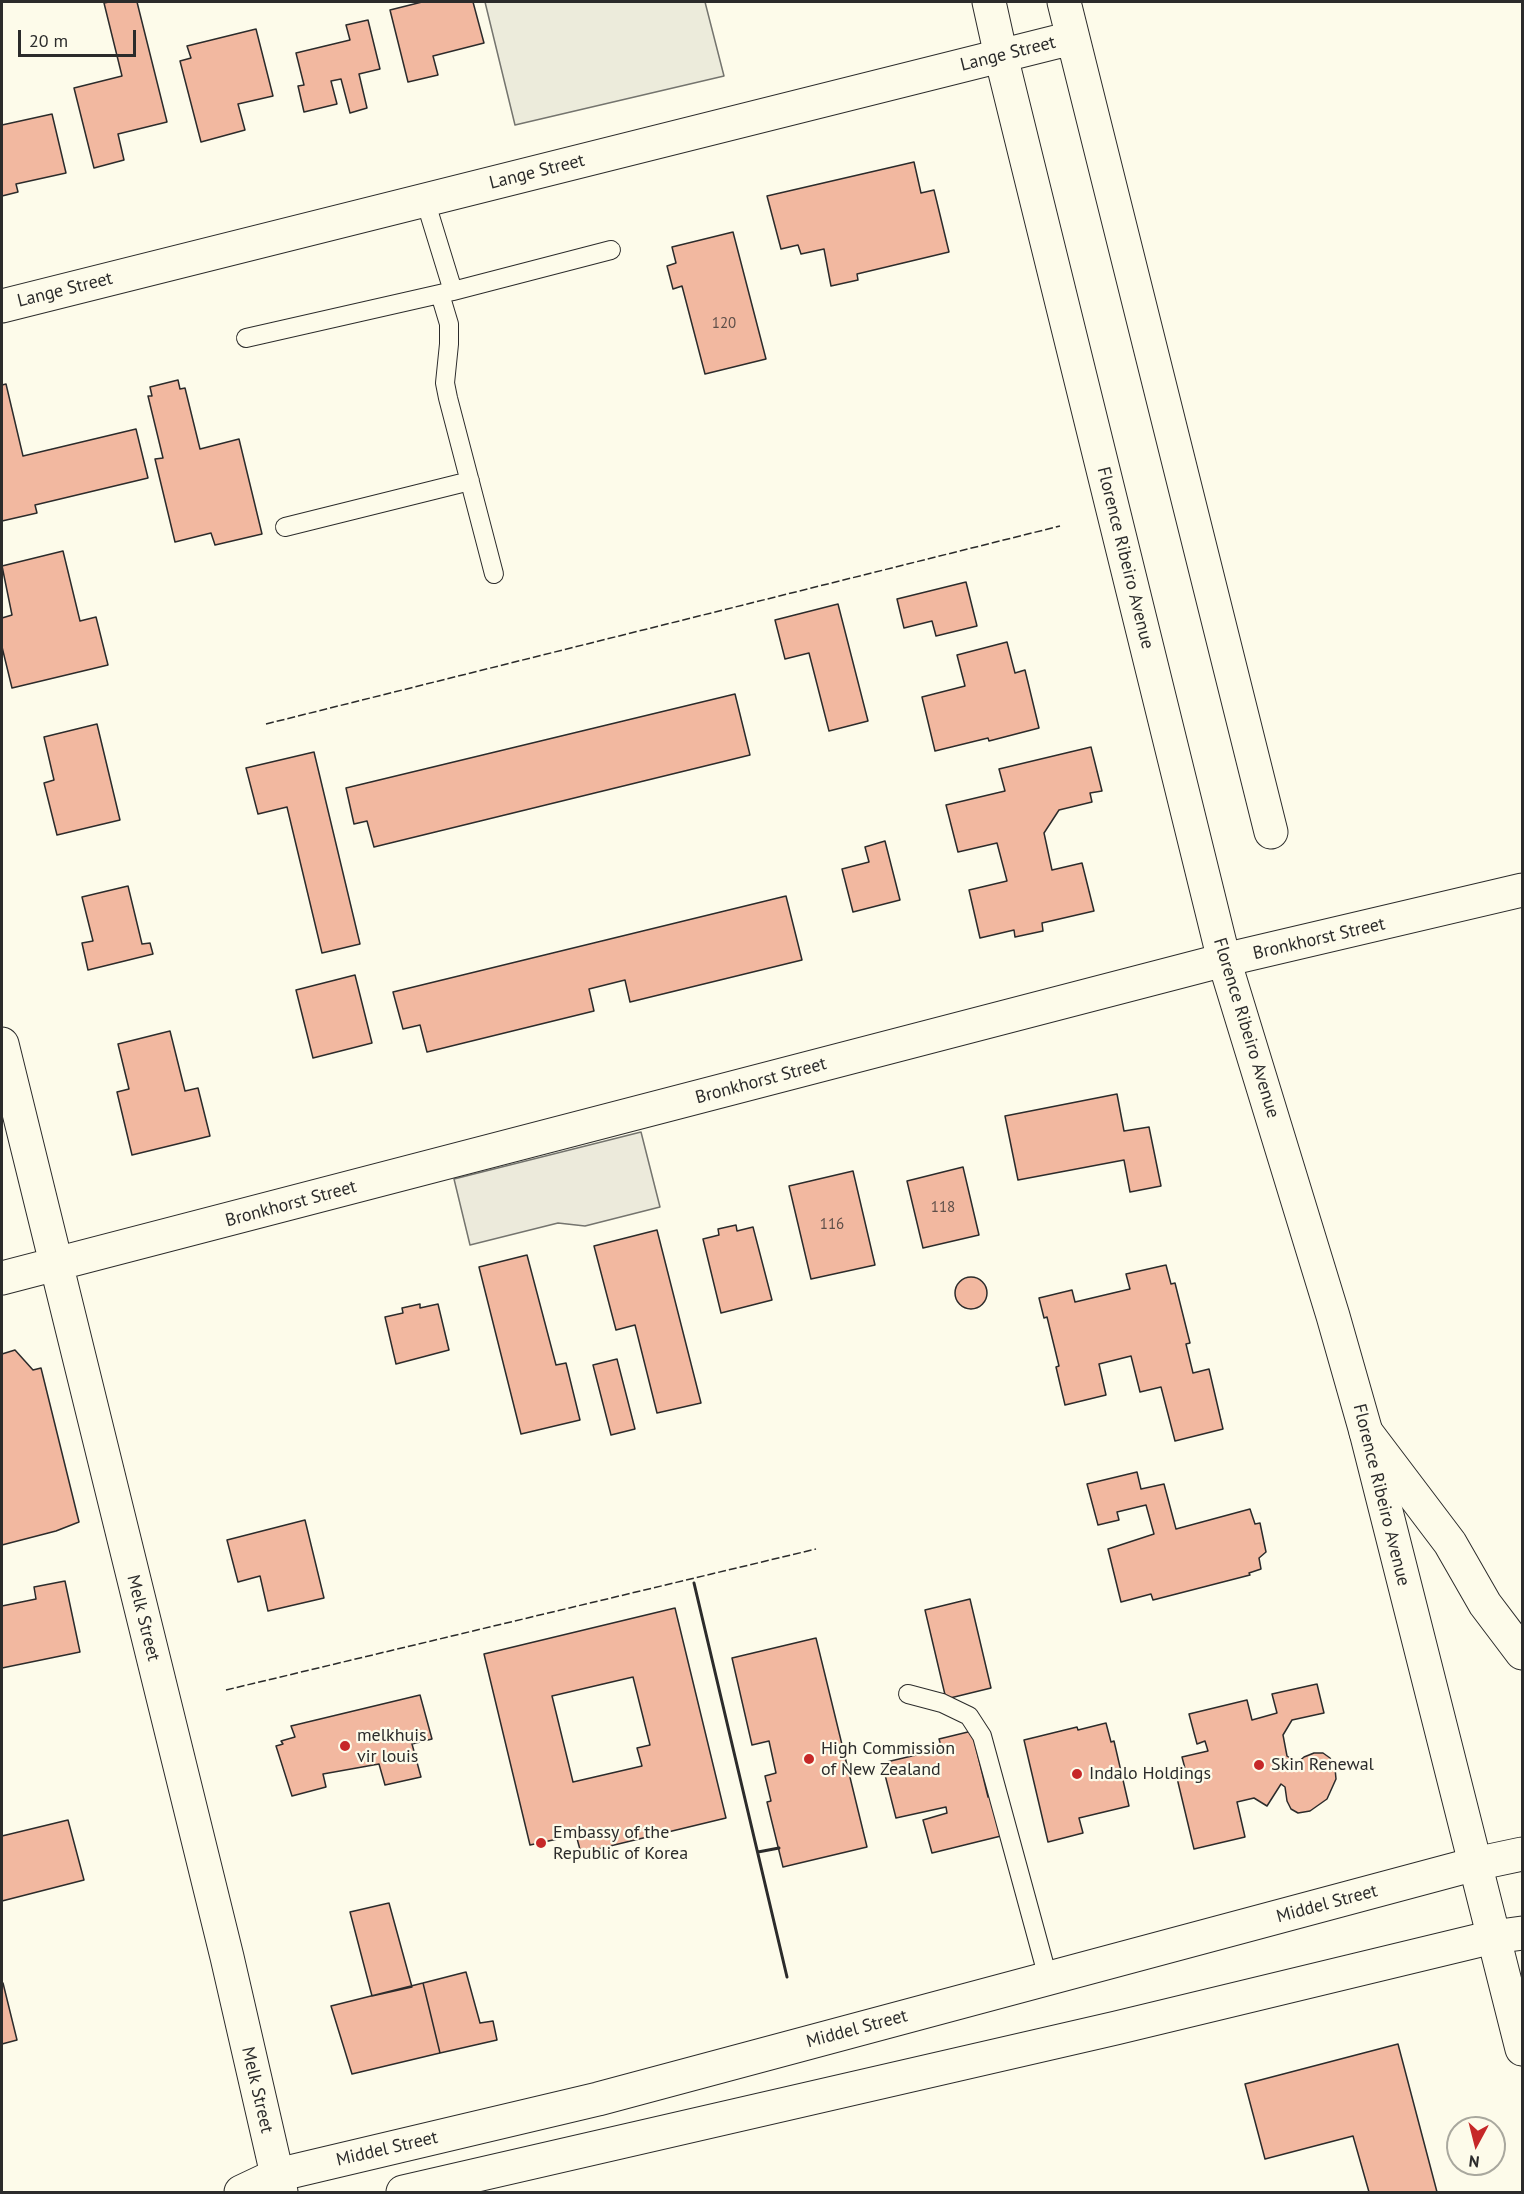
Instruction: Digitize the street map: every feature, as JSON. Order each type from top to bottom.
[{"type":"main road","name":"Florence Ribeiro Avenue","points":[[989,2],[1224,960],[1333,1316],[1366,1432],[1475,1864],[1508,1935],[1522,2049]]},
{"type":"main road","points":[[1064,2],[1271,832]]},
{"type":"main road","name":"Lange Street","points":[[2,306],[1072,38]]},
{"type":"main road","name":"Bronkhorst Street","points":[[2,1278],[1224,960],[1522,890]]},
{"type":"main road","name":"Melk Street","points":[[2,1044],[227,1957],[279,2184]]},
{"type":"main road","points":[[1366,1432],[1450,1542],[1485,1604],[1522,1653]]},
{"type":"main road","name":"Middel Street","points":[[241,2193],[1475,1864],[1522,1854]]},
{"type":"main road","points":[[403,2193],[1508,1935]]},
{"type":"lane","points":[[425,200],[446,292],[449,344],[445,383],[494,574]]},
{"type":"lane","points":[[246,338],[446,292],[611,250]]},
{"type":"lane","points":[[285,527],[470,482]]},
{"type":"lane","points":[[908,1694],[942,1703],[969,1716],[982,1736],[1048,1978]]},
{"type":"shaded area","points":[[485,2],[705,2],[724,76],[515,125]]},
{"type":"shaded area","points":[[641,1132],[660,1207],[585,1226],[558,1223],[470,1245],[454,1179]]},
{"type":"building","points":[[137,2],[167,122],[118,134],[124,160],[94,168],[74,88],[122,76],[104,3]]},
{"type":"building","points":[[422,2],[473,2],[484,43],[433,56],[438,75],[408,82],[390,10]]},
{"type":"building","points":[[368,20],[380,69],[359,74],[367,108],[350,113],[341,79],[331,81],[337,104],[304,112],[298,86],[304,85],[296,53],[350,40],[346,25]]},
{"type":"building","points":[[256,29],[273,96],[238,104],[245,130],[201,142],[180,61],[191,58],[187,46]]},
{"type":"building","points":[[52,114],[66,173],[16,184],[18,192],[2,196],[2,125]]},
{"type":"building","points":[[914,162],[921,193],[934,190],[949,252],[857,274],[858,280],[831,286],[824,249],[801,254],[798,245],[781,249],[767,196]]},
{"type":"building","points":[[733,232],[766,359],[705,374],[682,286],[673,289],[667,266],[676,263],[672,247]]},
{"type":"building","points":[[178,380],[180,389],[185,388],[200,449],[239,439],[262,534],[215,545],[211,533],[175,542],[155,459],[163,458],[148,396],[152,396],[150,387]]},
{"type":"building","points":[[6,384],[23,456],[136,429],[148,478],[35,505],[37,513],[2,521],[2,385]]},
{"type":"building","points":[[63,551],[80,621],[96,617],[108,665],[12,688],[2,647],[2,618],[12,615],[2,566]]},
{"type":"building","points":[[966,582],[977,626],[936,636],[932,621],[904,628],[897,599]]},
{"type":"building","points":[[838,604],[868,721],[829,731],[809,653],[785,659],[775,620]]},
{"type":"building","points":[[1007,642],[1015,673],[1025,670],[1039,728],[989,741],[988,738],[935,751],[922,697],[965,686],[957,655]]},
{"type":"building","points":[[735,694],[750,755],[374,847],[367,821],[354,824],[346,788]]},
{"type":"building","points":[[97,724],[120,820],[57,835],[44,783],[54,780],[44,737]]},
{"type":"building","points":[[1091,747],[1102,791],[1090,793],[1092,802],[1059,810],[1044,833],[1052,870],[1082,863],[1094,911],[1042,923],[1043,931],[1015,937],[1014,930],[980,938],[969,890],[1007,881],[997,843],[958,852],[946,805],[1005,791],[999,769]]},
{"type":"building","points":[[314,752],[360,944],[322,953],[287,807],[258,814],[246,768]]},
{"type":"building","points":[[885,841],[900,900],[853,912],[842,869],[869,862],[865,847]]},
{"type":"building","points":[[128,886],[142,944],[150,943],[153,954],[88,970],[82,943],[93,941],[82,897]]},
{"type":"building","points":[[786,896],[802,960],[630,1002],[625,980],[589,989],[594,1011],[427,1052],[420,1025],[403,1029],[393,992]]},
{"type":"building","points":[[355,975],[372,1043],[313,1058],[296,990]]},
{"type":"building","points":[[170,1031],[185,1091],[198,1088],[210,1136],[132,1155],[117,1092],[129,1089],[118,1044]]},
{"type":"building","points":[[1117,1094],[1124,1131],[1149,1127],[1161,1186],[1130,1192],[1124,1160],[1018,1180],[1005,1116]]},
{"type":"building","points":[[963,1167],[979,1235],[923,1248],[907,1181]]},
{"type":"building","points":[[853,1171],[875,1265],[811,1279],[789,1186]]},
{"type":"building","points":[[736,1225],[737,1231],[753,1227],[772,1300],[721,1313],[703,1239],[719,1235],[718,1229]]},
{"type":"building","points":[[657,1230],[701,1403],[657,1413],[635,1325],[616,1330],[594,1246]]},
{"type":"building","points":[[527,1255],[556,1365],[566,1363],[580,1420],[521,1434],[479,1267]]},
{"type":"building","points":[[1166,1265],[1171,1284],[1175,1283],[1190,1343],[1186,1344],[1193,1373],[1209,1369],[1223,1429],[1175,1441],[1161,1387],[1140,1392],[1131,1356],[1099,1364],[1106,1395],[1065,1405],[1056,1367],[1059,1366],[1047,1317],[1044,1318],[1039,1298],[1072,1290],[1075,1302],[1130,1289],[1126,1274]]},
{"type":"building","points":[[971,1277],[982,1282],[987,1293],[982,1304],[971,1309],[960,1304],[955,1293],[960,1282]]},
{"type":"building","points":[[420,1304],[420,1308],[438,1304],[449,1350],[396,1364],[385,1317],[403,1313],[402,1308]]},
{"type":"building","points":[[15,1350],[33,1370],[41,1368],[79,1522],[56,1531],[2,1545],[2,1354]]},
{"type":"building","points":[[617,1359],[635,1429],[611,1435],[593,1365]]},
{"type":"building","points":[[1137,1472],[1141,1489],[1164,1484],[1176,1529],[1250,1509],[1255,1524],[1260,1523],[1266,1552],[1259,1558],[1261,1569],[1249,1573],[1250,1575],[1153,1600],[1151,1594],[1121,1602],[1108,1549],[1154,1534],[1146,1505],[1117,1512],[1119,1520],[1098,1525],[1087,1484]]},
{"type":"building","points":[[305,1520],[324,1598],[268,1611],[260,1576],[238,1582],[227,1540]]},
{"type":"building","points":[[65,1581],[80,1652],[2,1668],[2,1606],[36,1599],[34,1587]]},
{"type":"building","points":[[970,1599],[991,1688],[946,1699],[925,1610]]},
{"type":"building","points":[[675,1608],[726,1818],[581,1853],[576,1835],[530,1845],[484,1654]],"holes":[[[633,1677],[650,1745],[637,1748],[642,1766],[573,1782],[552,1696]]]},
{"type":"building","name":"High Commission of New Zealand","points":[[816,1638],[867,1847],[783,1867],[767,1802],[771,1801],[765,1776],[776,1773],[769,1741],[752,1745],[732,1658]]},
{"type":"building","name":"Skin Renewal","points":[[1317,1684],[1324,1713],[1292,1720],[1283,1735],[1287,1756],[1297,1763],[1314,1753],[1323,1753],[1330,1758],[1335,1768],[1336,1779],[1327,1799],[1310,1811],[1298,1813],[1291,1809],[1285,1787],[1281,1784],[1267,1806],[1254,1798],[1237,1802],[1245,1837],[1194,1849],[1177,1778],[1187,1776],[1182,1757],[1208,1751],[1205,1741],[1197,1744],[1189,1714],[1247,1700],[1252,1720],[1277,1713],[1272,1694]]},
{"type":"building","name":"melkhuis vir louis","points":[[420,1695],[432,1739],[412,1744],[421,1777],[385,1785],[379,1764],[323,1774],[326,1787],[292,1796],[276,1746],[283,1744],[281,1741],[295,1737],[291,1726]]},
{"type":"building","name":"Indalo Holdings","points":[[1106,1723],[1111,1742],[1114,1741],[1129,1806],[1079,1818],[1083,1833],[1048,1842],[1024,1740],[1077,1727],[1078,1730]]},
{"type":"building","points":[[972,1731],[988,1797],[990,1796],[1001,1836],[932,1853],[923,1820],[947,1813],[946,1807],[896,1818],[882,1763],[942,1749],[939,1739]]},
{"type":"building","points":[[68,1820],[84,1880],[2,1901],[2,1836]]},
{"type":"building","points":[[389,1903],[412,1987],[372,1996],[350,1912]]},
{"type":"building","points":[[466,1972],[480,2023],[493,2021],[497,2040],[440,2053],[423,1983]]},
{"type":"building","points":[[423,1983],[440,2053],[352,2074],[331,2006]]},
{"type":"building","points":[[2,1984],[17,2040],[2,2044]]},
{"type":"building","points":[[1398,2044],[1437,2192],[1369,2192],[1353,2136],[1265,2159],[1245,2084]]},
{"type":"fence","points":[[266,724],[1060,526]]},
{"type":"fence","points":[[226,1690],[816,1549]]},
{"type":"wall","points":[[694,1583],[787,1977]]},
{"type":"wall","points":[[758,1852],[779,1848]]},
{"type":"place","name":"melkhuis vir louis","points":[[345,1746]]},
{"type":"place","name":"High Commission of New Zealand","points":[[809,1759]]},
{"type":"place","name":"Skin Renewal","points":[[1259,1765]]},
{"type":"place","name":"Indalo Holdings","points":[[1077,1774]]},
{"type":"place","name":"Embassy of the Republic of Korea","points":[[541,1843]]}]
